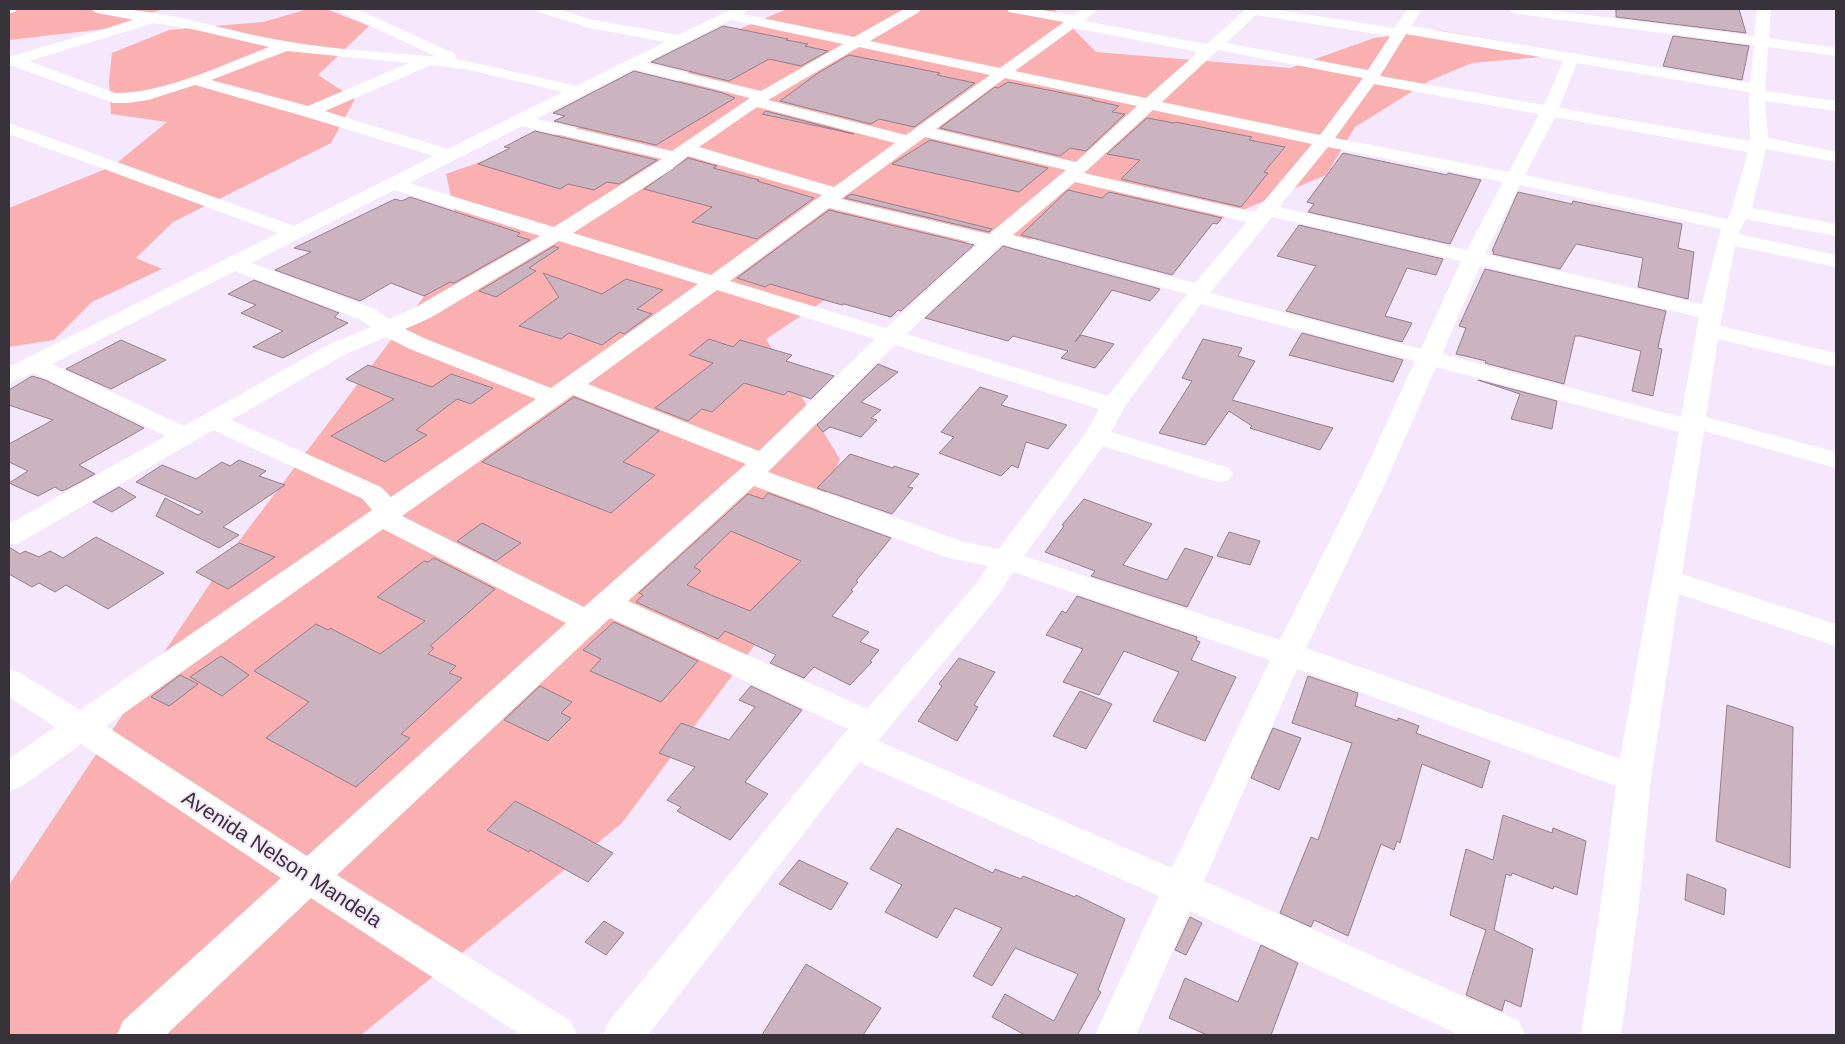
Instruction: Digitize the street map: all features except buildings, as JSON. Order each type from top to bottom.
[{"type":"street","points":[[97,9],[192,25],[285,46],[426,62],[464,64],[577,91]]},
{"type":"street","points":[[346,9],[464,64]]},
{"type":"street","points":[[544,9],[586,23],[678,40]]},
{"type":"street","points":[[9,536],[184,434],[338,349],[422,313],[557,234],[665,166],[759,99],[854,42],[914,9]]},
{"type":"street","points":[[1014,9],[1079,17],[1211,47],[1550,110],[1836,157]]},
{"type":"street","points":[[137,1035],[596,613],[757,468],[891,336],[996,239],[1075,172],[1254,9],[1405,24],[1836,106]]},
{"type":"street","points":[[1514,9],[1574,14],[1680,33],[1762,41],[1836,52]]},
{"type":"street","points":[[1601,1035],[1620,903],[1634,778],[1694,424],[1709,321],[1733,226],[1752,179],[1758,145],[1757,92],[1764,9]]},
{"type":"street","points":[[9,376],[735,12],[854,42],[1324,141],[1514,178],[1733,226],[1836,261]]},
{"type":"street","points":[[9,777],[562,392],[1079,17]]},
{"type":"street","points":[[12,61],[155,18]]},
{"type":"street","points":[[623,1035],[862,735],[987,590],[1006,560],[1097,436],[1113,405],[1199,293],[1324,141],[1371,77],[1405,24]]},
{"type":"street","points":[[326,51],[389,28]]},
{"type":"street","points":[[12,61],[120,100],[138,98],[194,80],[285,46]]},
{"type":"street","points":[[309,112],[426,62],[441,53]]},
{"type":"street","points":[[1115,1035],[1288,654],[1376,475],[1430,358],[1473,258],[1550,110],[1572,57]]},
{"type":"street","points":[[631,64],[759,99],[915,136],[1264,214],[1473,258],[1709,321],[1836,360]]},
{"type":"street","points":[[194,80],[309,112],[450,156]]},
{"type":"street","points":[[520,120],[681,153],[830,197],[1199,293],[1430,358],[1836,460]]},
{"type":"street","points":[[9,128],[296,233]]},
{"type":"street","points":[[393,184],[1113,405]]},
{"type":"street","points":[[1733,226],[1836,230]]},
{"type":"street","points":[[235,264],[367,314],[418,344],[562,392],[757,468],[959,551],[1006,560],[1288,654],[1634,778]]},
{"type":"street","points":[[34,364],[184,434]]},
{"type":"street","points":[[210,420],[372,493],[380,499],[386,514],[394,524],[596,613],[673,633],[862,735],[1182,890],[1505,1035]]},
{"type":"street","points":[[1097,436],[1220,474]]},
{"type":"street","points":[[1667,579],[1836,634]]},
{"type":"street","name":"Avenida Nelson Mandela","points":[[9,681],[309,877],[557,1035]]},
{"type":"shaded area","points":[[9,9],[163,9],[105,29],[9,40]]},
{"type":"shaded area","points":[[308,9],[326,9],[369,26],[318,75],[355,99],[331,143],[173,222],[136,258],[162,269],[92,302],[54,340],[9,347],[9,208],[113,166],[167,122],[111,114],[109,80],[112,53],[169,30],[263,22]]},
{"type":"shaded area","points":[[787,9],[1054,9],[1096,52],[1290,68],[1374,38],[1437,30],[1575,54],[1472,63],[1429,81],[1355,127],[1326,175],[1214,222],[1123,234],[908,245],[766,339],[840,459],[778,614],[622,823],[361,1035],[9,1035],[9,885],[233,549],[462,246],[446,174],[661,98],[730,33]]}]
